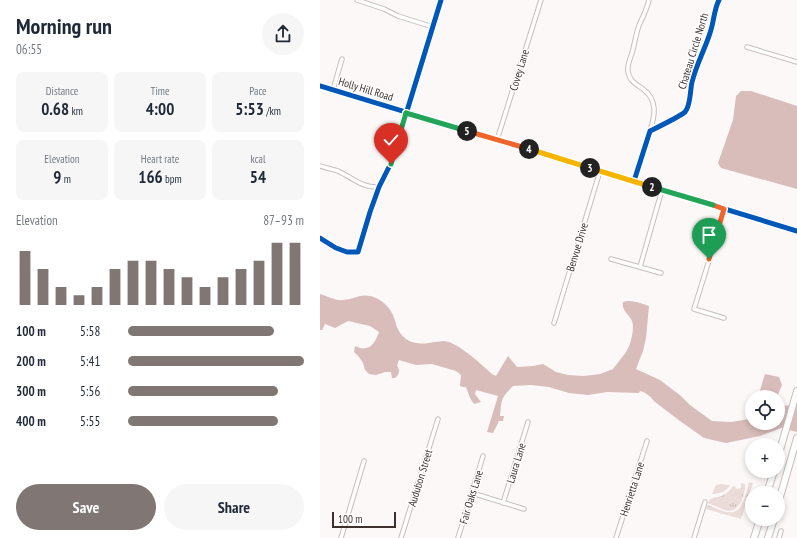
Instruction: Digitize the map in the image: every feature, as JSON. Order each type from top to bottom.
[{"type":"highway","points":[[784,438],[797,391]]},
{"type":"highway","points":[[783,486],[797,438]]},
{"type":"highway","points":[[754,538],[758,526]]},
{"type":"highway","points":[[768,538],[772,526]]},
{"type":"street","points":[[357,0],[384,9],[398,16],[433,26]]},
{"type":"street","points":[[320,238],[336,248],[347,252],[358,252],[379,187],[391,164],[441,0]]},
{"type":"street","name":"Covey Lane","points":[[497,140],[541,0]]},
{"type":"street","points":[[634,181],[654,118],[654,102],[645,90],[632,81],[628,69],[638,30],[649,0]]},
{"type":"street","name":"Chateau Circle North","points":[[650,131],[683,113],[687,108],[692,81],[709,36],[716,5],[720,0]]},
{"type":"street","points":[[747,47],[797,62]]},
{"type":"street","points":[[333,90],[342,60]]},
{"type":"street","name":"Holly Hill Road","points":[[320,86],[797,231]]},
{"type":"street","points":[[320,166],[338,171],[364,185],[379,187]]},
{"type":"street","name":"Benvue Drive","points":[[554,323],[600,171]]},
{"type":"street","points":[[640,267],[662,190]]},
{"type":"street","points":[[724,209],[694,309],[724,318]]},
{"type":"street","points":[[612,258],[660,273]]},
{"type":"street","name":"Audubon Street","points":[[401,538],[438,419]]},
{"type":"street","name":"Laura Lane","points":[[503,503],[528,422]]},
{"type":"street","name":"Henrietta Lane","points":[[616,538],[647,441]]},
{"type":"street","name":"Fair Oaks Lane","points":[[458,538],[483,456]]},
{"type":"street","points":[[341,538],[364,461]]},
{"type":"street","points":[[472,493],[524,509]]},
{"type":"street","points":[[694,538],[706,502]]},
{"type":"street","points":[[779,538],[781,531]]},
{"type":"green space","points":[[749,482],[753,483],[752,486],[748,486]]},
{"type":"green space","points":[[741,483],[745,484],[742,500],[733,510],[729,511],[721,509],[708,503],[712,498],[725,494],[734,486],[737,489],[741,488]]},
{"type":"green space","points":[[721,484],[730,486],[722,492],[712,494],[716,485]]},
{"type":"green space","points":[[745,497],[745,507],[741,519],[706,509],[708,505],[727,512],[733,512],[739,508]]},
{"type":"shaded area","points":[[741,91],[751,91],[797,106],[797,189],[721,168],[718,163],[733,120],[736,96]]},
{"type":"shaded area","points":[[320,294],[340,300],[371,296],[384,303],[390,310],[399,331],[406,339],[420,344],[444,341],[450,342],[463,350],[496,376],[508,356],[517,367],[543,364],[556,372],[568,375],[584,376],[600,374],[613,369],[626,353],[630,344],[633,325],[631,319],[624,310],[623,302],[632,301],[649,306],[646,338],[636,369],[660,380],[712,421],[731,422],[745,420],[745,430],[776,430],[760,436],[726,443],[704,438],[655,402],[649,395],[640,391],[639,393],[607,392],[588,395],[569,393],[549,387],[531,385],[513,386],[511,388],[502,400],[500,416],[504,416],[503,421],[499,421],[493,433],[487,432],[498,396],[476,390],[475,394],[481,402],[474,404],[466,387],[460,386],[461,375],[456,371],[432,364],[416,365],[399,360],[397,365],[399,372],[395,378],[392,378],[391,372],[376,375],[369,374],[365,370],[359,357],[354,352],[355,346],[367,348],[373,344],[379,332],[370,326],[348,321],[335,328],[325,324],[322,330],[320,330]]},
{"type":"shaded area","points":[[765,374],[779,377],[782,385],[780,390],[760,390]]},
{"type":"shaded area","points":[[797,405],[797,432],[785,429],[785,406]]},
{"type":"cycle path","points":[[320,238],[336,248],[347,252],[358,252],[379,187],[391,163],[441,0]]},
{"type":"cycle path","points":[[634,181],[650,131],[678,117],[687,109],[691,85],[710,33],[719,0]]},
{"type":"cycle path","points":[[320,86],[797,231]]},
{"type":"route","points":[[391,164],[406,112],[724,209],[709,259]]}]
